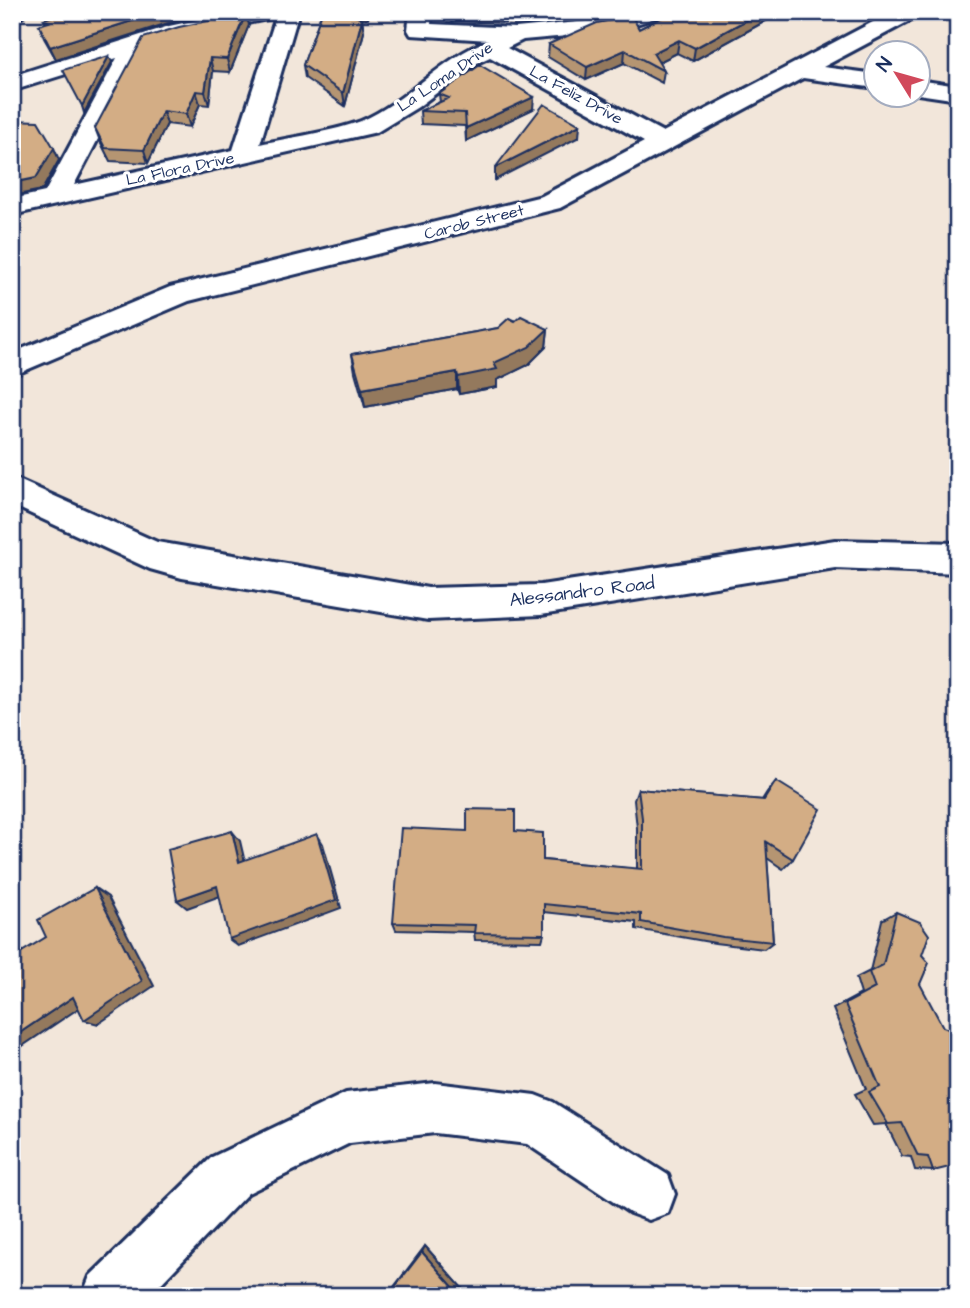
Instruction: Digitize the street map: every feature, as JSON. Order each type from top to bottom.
[{"type":"street","points":[[12,84],[177,31],[268,12]]},
{"type":"street","name":"La Flora Drive","points":[[12,207],[244,155],[288,12]]},
{"type":"street","points":[[421,12],[419,30],[518,34]]},
{"type":"street","name":"La Loma Drive","points":[[244,155],[368,127],[489,47],[518,34],[559,21],[612,25],[650,12]]},
{"type":"street","name":"Carob Street","points":[[12,365],[180,294],[551,202],[909,12]]},
{"type":"street","points":[[55,197],[135,44]]},
{"type":"street","name":"La Feliz Drive","points":[[489,47],[664,144]]},
{"type":"street","points":[[797,70],[862,79]]},
{"type":"street","points":[[932,89],[958,93]]},
{"type":"street","name":"Alessandro Road","points":[[12,490],[150,555],[182,563],[428,604],[541,600],[835,554],[958,558]]},
{"type":"street","points":[[110,1296],[230,1175],[346,1118],[435,1108],[535,1119],[649,1194]]},
{"type":"building","points":[[67,12],[160,12],[50,47],[39,25],[49,22],[44,19]]},
{"type":"building","points":[[322,12],[346,12],[362,19],[343,93],[303,65]]},
{"type":"building","points":[[673,12],[761,12],[695,48],[679,40],[653,53],[664,71],[625,50],[587,67],[549,44],[597,23],[632,16],[639,29]]},
{"type":"building","points":[[246,13],[227,59],[210,58],[205,92],[196,91],[186,114],[163,111],[144,150],[105,148],[95,128],[143,38],[179,27]]},
{"type":"building","points":[[109,56],[82,106],[63,70]]},
{"type":"building","points":[[480,65],[534,97],[466,128],[465,113],[420,111],[449,98],[439,94]]},
{"type":"building","points":[[544,104],[580,125],[495,168]]},
{"type":"building","points":[[12,120],[38,121],[54,148],[36,178],[12,183]]},
{"type":"building","points":[[521,316],[548,329],[529,347],[494,363],[497,369],[458,377],[457,372],[362,389],[352,354],[498,328],[509,318],[515,321]]},
{"type":"building","points":[[776,781],[821,809],[793,859],[766,842],[773,942],[723,937],[641,922],[641,914],[544,904],[544,934],[474,933],[475,925],[393,923],[401,828],[467,831],[467,809],[515,810],[515,831],[543,833],[543,860],[642,869],[642,818],[638,789],[764,800]]},
{"type":"building","points":[[232,831],[239,862],[317,834],[336,900],[229,939],[217,886],[177,900],[168,849]]},
{"type":"building","points":[[95,888],[142,981],[84,1020],[73,997],[12,1038],[12,958],[46,937],[38,920]]},
{"type":"building","points":[[896,912],[920,922],[929,935],[922,955],[929,963],[920,984],[943,1027],[958,1033],[958,1165],[933,1171],[928,1157],[918,1156],[902,1123],[888,1124],[869,1092],[880,1087],[845,1004],[875,988],[869,972],[883,965]]},
{"type":"building","points":[[422,1252],[461,1296],[388,1296]]}]
